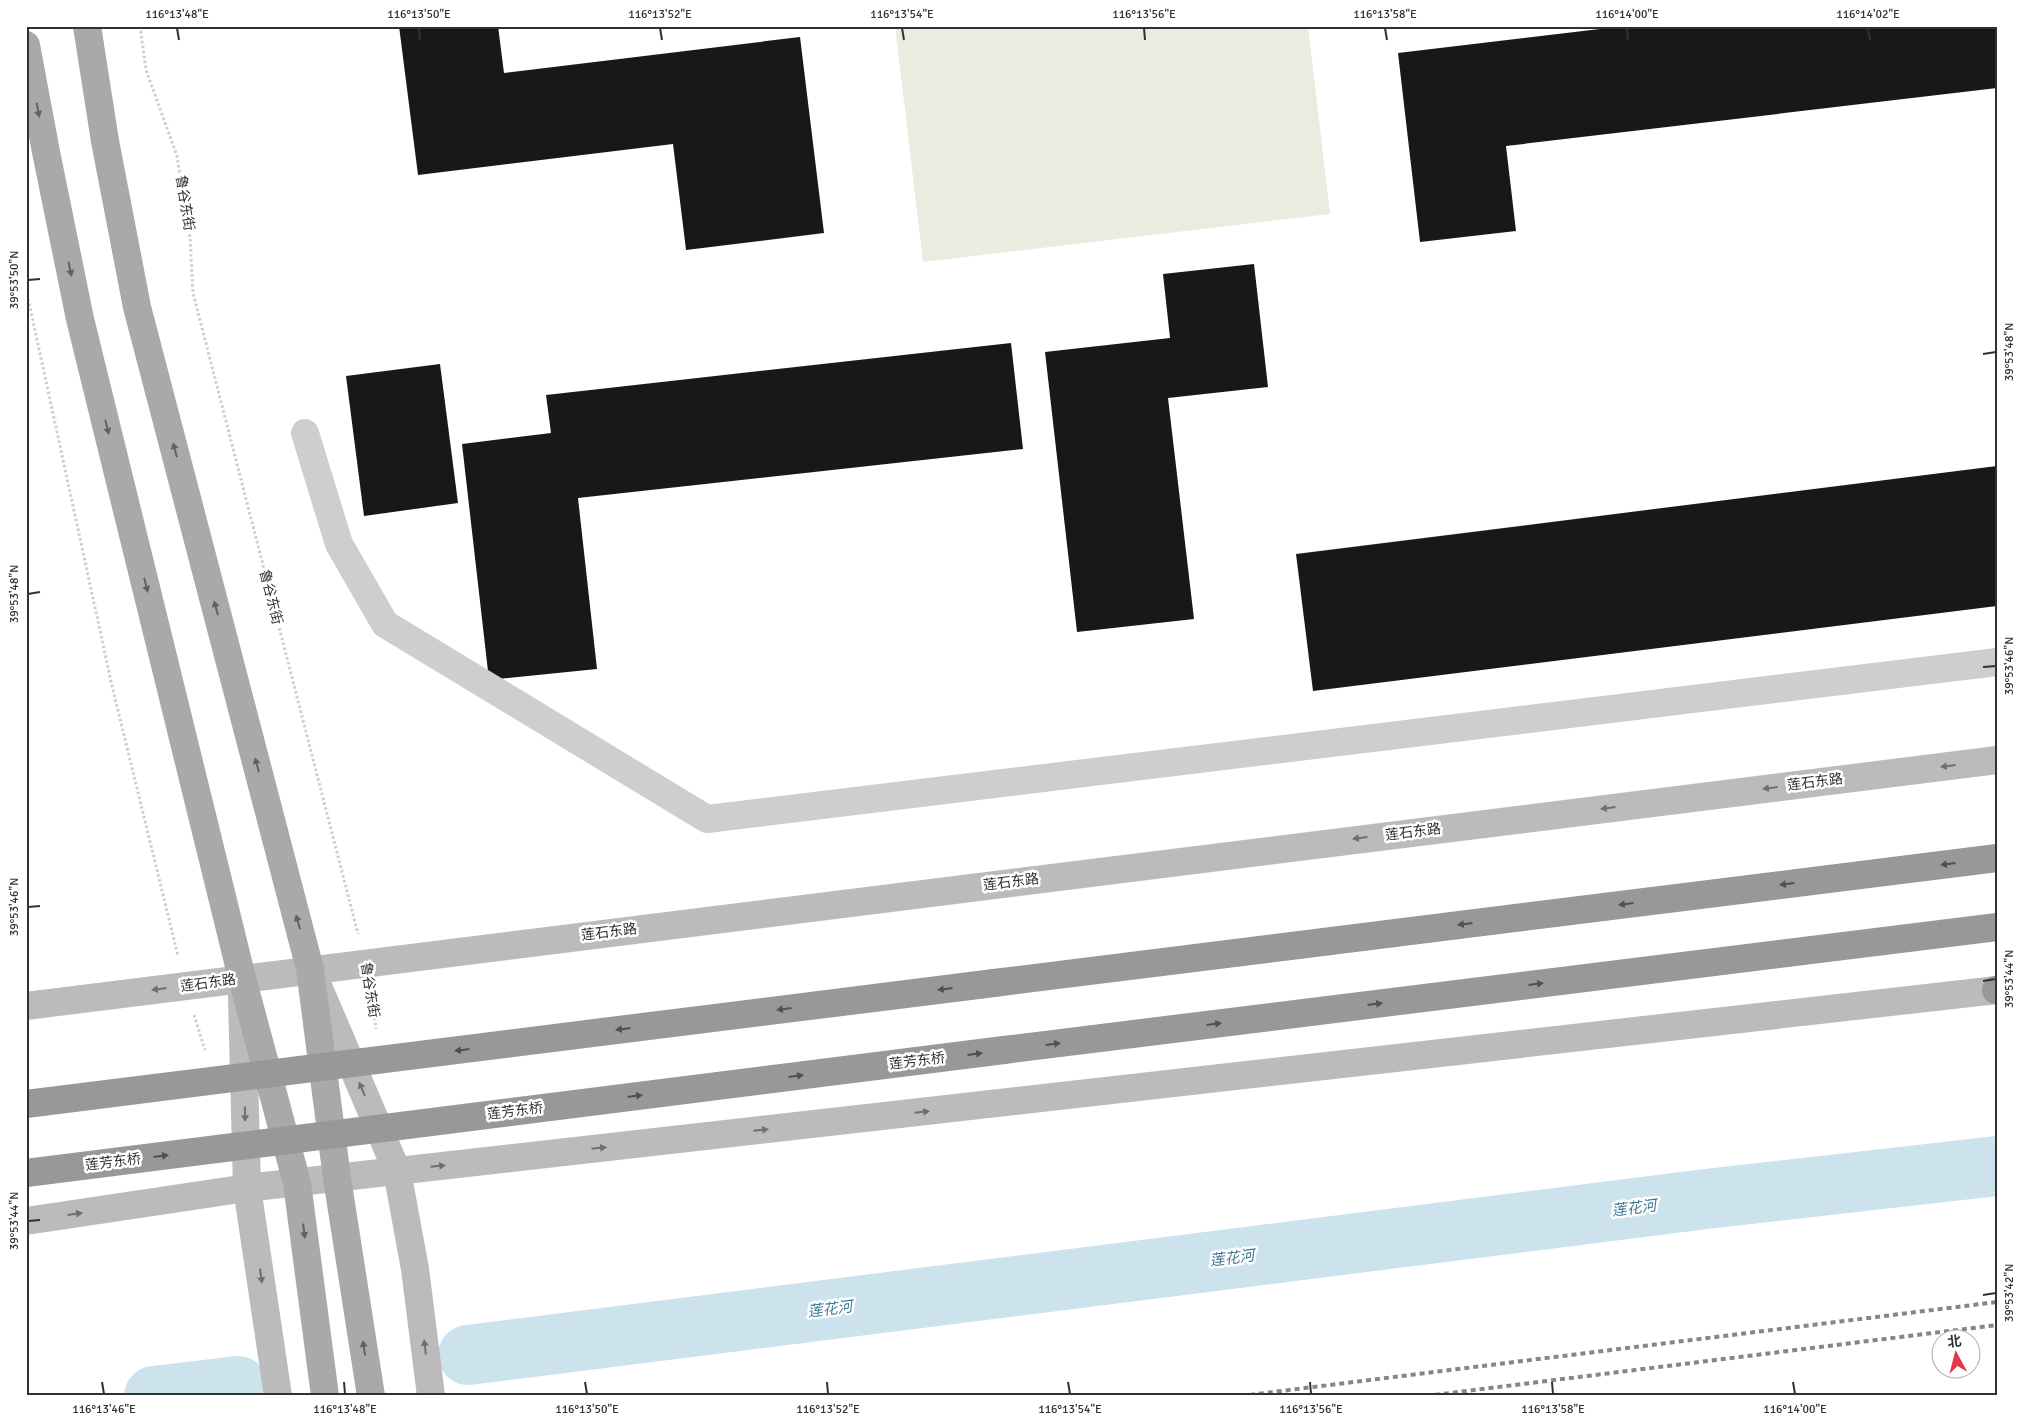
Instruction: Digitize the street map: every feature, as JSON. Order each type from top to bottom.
[{"type":"highway","points":[[26,1104],[1997,858]]},
{"type":"highway","name":"莲芳东桥","points":[[26,1173],[1997,927]]},
{"type":"main road","points":[[86,26],[105,141],[137,308],[310,969],[337,1178],[371,1396]]},
{"type":"main road","points":[[26,45],[80,319],[242,978],[298,1183],[325,1396]]},
{"type":"street","points":[[305,432],[338,544],[384,624],[707,819],[1997,662]]},
{"type":"street","name":"莲石东路","points":[[26,1006],[366,962],[1997,760]]},
{"type":"street","points":[[310,969],[397,1171],[415,1269],[430,1396]]},
{"type":"street","points":[[242,978],[247,1188],[278,1396]]},
{"type":"street","points":[[26,1221],[247,1188],[1997,990]]},
{"type":"path","name":"鲁谷东街","points":[[140,26],[146,70],[178,156],[190,237],[193,293],[366,962],[378,1038]]},
{"type":"path","points":[[26,289],[112,686],[185,986],[208,1059]]},
{"type":"shaded area","points":[[895,26],[1308,26],[1330,214],[923,262]]},
{"type":"building","points":[[399,26],[498,26],[504,73],[800,37],[824,233],[686,250],[673,144],[418,175]]},
{"type":"building","points":[[1625,26],[1997,26],[1997,88],[1506,146],[1516,231],[1420,242],[1398,53]]},
{"type":"building","points":[[1254,264],[1268,387],[1168,398],[1194,619],[1077,632],[1045,352],[1170,338],[1163,274]]},
{"type":"building","points":[[1011,343],[1023,449],[578,498],[597,669],[489,680],[462,444],[551,433],[546,395]]},
{"type":"building","points":[[440,364],[458,503],[364,516],[346,376]]},
{"type":"building","points":[[1997,466],[1997,606],[1313,691],[1296,554]]},
{"type":"waterway","name":"莲花河","points":[[468,1355],[1706,1199],[1997,1166]]},
{"type":"waterway","name":"莲花河","points":[[154,1396],[238,1386]]},
{"type":"railway","points":[[1241,1396],[1997,1302]]},
{"type":"railway","points":[[1426,1396],[1997,1325]]}]
